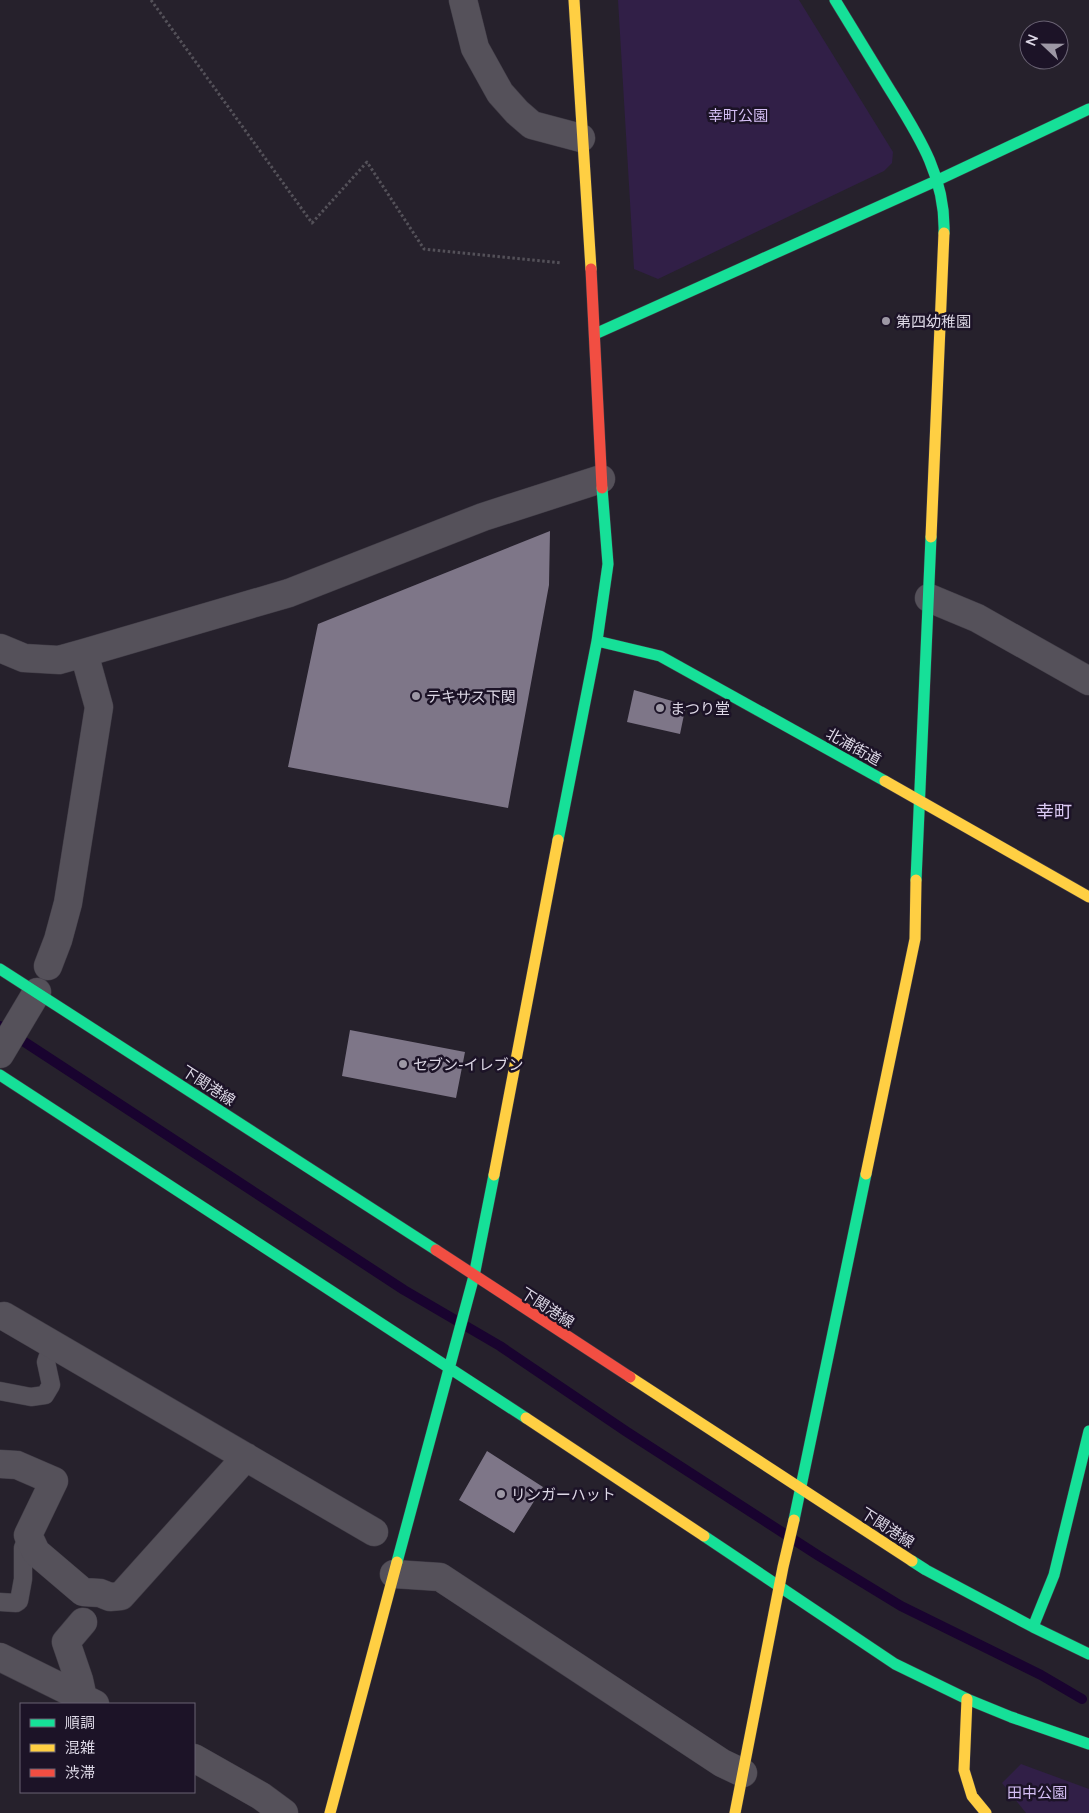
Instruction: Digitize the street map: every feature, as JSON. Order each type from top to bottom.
[{"type":"street","points":[[463,0],[475,48],[500,93],[532,125],[581,138]]},
{"type":"street","points":[[330,1813],[474,1276],[597,641],[608,564],[601,479],[595,334],[581,138],[574,0]]},
{"type":"street","points":[[735,1813],[783,1566],[798,1510],[915,939],[916,863],[944,223],[938,180],[923,143],[835,0]]},
{"type":"street","points":[[595,334],[938,180],[1089,109]]},
{"type":"street","points":[[0,648],[24,658],[59,660],[84,653],[289,593],[483,517],[601,479]]},
{"type":"street","points":[[929,598],[976,618],[1089,681]]},
{"type":"street","name":"北浦街道","points":[[597,641],[660,656],[691,672],[1089,897]]},
{"type":"street","points":[[48,966],[58,940],[68,902],[99,707],[84,653]]},
{"type":"street","name":"下関港線","points":[[0,969],[926,1570],[1033,1627],[1089,1654]]},
{"type":"street","points":[[37,992],[0,1060],[450,1367],[895,1664],[967,1699],[1011,1717],[1089,1744]]},
{"type":"street","points":[[2,1315],[374,1532]]},
{"type":"street","points":[[1033,1627],[1054,1575],[1089,1431]]},
{"type":"street","points":[[0,1464],[17,1465],[54,1481],[28,1534],[36,1552],[83,1592],[100,1593],[110,1597],[121,1596],[246,1457]]},
{"type":"street","points":[[394,1574],[440,1577],[722,1763],[743,1773]]},
{"type":"street","points":[[83,1622],[66,1642],[79,1680],[89,1701]]},
{"type":"street","points":[[0,1656],[89,1701]]},
{"type":"street","points":[[967,1699],[964,1770],[972,1796],[986,1813]]},
{"type":"street","points":[[195,1759],[261,1796],[284,1813]]},
{"type":"lane","points":[[0,1391],[31,1397],[45,1395],[51,1384],[46,1362],[52,1344]]},
{"type":"lane","points":[[0,1602],[16,1603],[19,1601],[23,1579],[23,1548],[28,1534]]},
{"type":"path","points":[[151,0],[312,223],[367,162],[424,249],[590,265]]},
{"type":"green space","name":"幸町公園","points":[[618,0],[799,0],[893,152],[892,163],[884,171],[658,279],[634,269]]},
{"type":"green space","name":"田中公園","points":[[1021,1764],[1089,1789],[1089,1813],[1026,1813],[1002,1783]]},
{"type":"building","name":"テキサス下関","points":[[550,531],[549,585],[508,808],[288,767],[318,624]]},
{"type":"building","points":[[634,690],[686,705],[680,734],[627,722]]},
{"type":"building","name":"セブン-イレブン","points":[[350,1030],[465,1052],[456,1098],[342,1076]]},
{"type":"building","name":"リンガーハット","points":[[487,1451],[543,1487],[514,1533],[459,1500]]},
{"type":"waterway","points":[[0,1026],[404,1290],[500,1346],[627,1432],[819,1556],[901,1606],[1041,1675],[1082,1699]]},
{"type":"traffic: fast","points":[[835,0],[908,120],[927,155],[940,192],[944,233]]},
{"type":"traffic: fast","points":[[595,334],[938,180],[1089,109]]},
{"type":"traffic: fast","points":[[558,840],[597,641],[608,564],[602,488]]},
{"type":"traffic: fast","points":[[916,880],[931,537]]},
{"type":"traffic: fast","points":[[597,641],[660,656],[885,781]]},
{"type":"traffic: fast","points":[[0,969],[436,1250]]},
{"type":"traffic: fast","points":[[0,1075],[526,1418]]},
{"type":"traffic: fast","points":[[794,1520],[866,1174]]},
{"type":"traffic: fast","points":[[397,1562],[474,1276],[494,1175]]},
{"type":"traffic: fast","points":[[1033,1627],[1054,1575],[1089,1431]]},
{"type":"traffic: fast","points":[[704,1536],[895,1664],[967,1699],[1011,1717],[1089,1744]]},
{"type":"traffic: fast","points":[[912,1561],[1033,1627],[1089,1654]]},
{"type":"traffic: slow","points":[[574,0],[591,269]]},
{"type":"traffic: slow","points":[[931,537],[944,233]]},
{"type":"traffic: slow","points":[[885,781],[1089,897]]},
{"type":"traffic: slow","points":[[494,1175],[558,840]]},
{"type":"traffic: slow","points":[[866,1174],[915,939],[916,880]]},
{"type":"traffic: slow","points":[[630,1377],[912,1561]]},
{"type":"traffic: slow","points":[[526,1418],[704,1536]]},
{"type":"traffic: slow","points":[[735,1813],[783,1567],[794,1520]]},
{"type":"traffic: slow","points":[[330,1813],[397,1562]]},
{"type":"traffic: slow","points":[[967,1699],[964,1770],[972,1796],[986,1813]]},
{"type":"traffic: jam","points":[[591,269],[602,488]]},
{"type":"traffic: jam","points":[[436,1250],[630,1377]]},
{"type":"place","name":"第四幼稚園","points":[[886,321]]},
{"type":"place","name":"テキサス下関","points":[[416,696]]},
{"type":"place","name":"まつり堂","points":[[660,708]]},
{"type":"place","name":"セブン-イレブン","points":[[403,1064]]},
{"type":"place","name":"リンガーハット","points":[[501,1494]]},
{"type":"district","name":"幸町","points":[[1054,811]]}]
